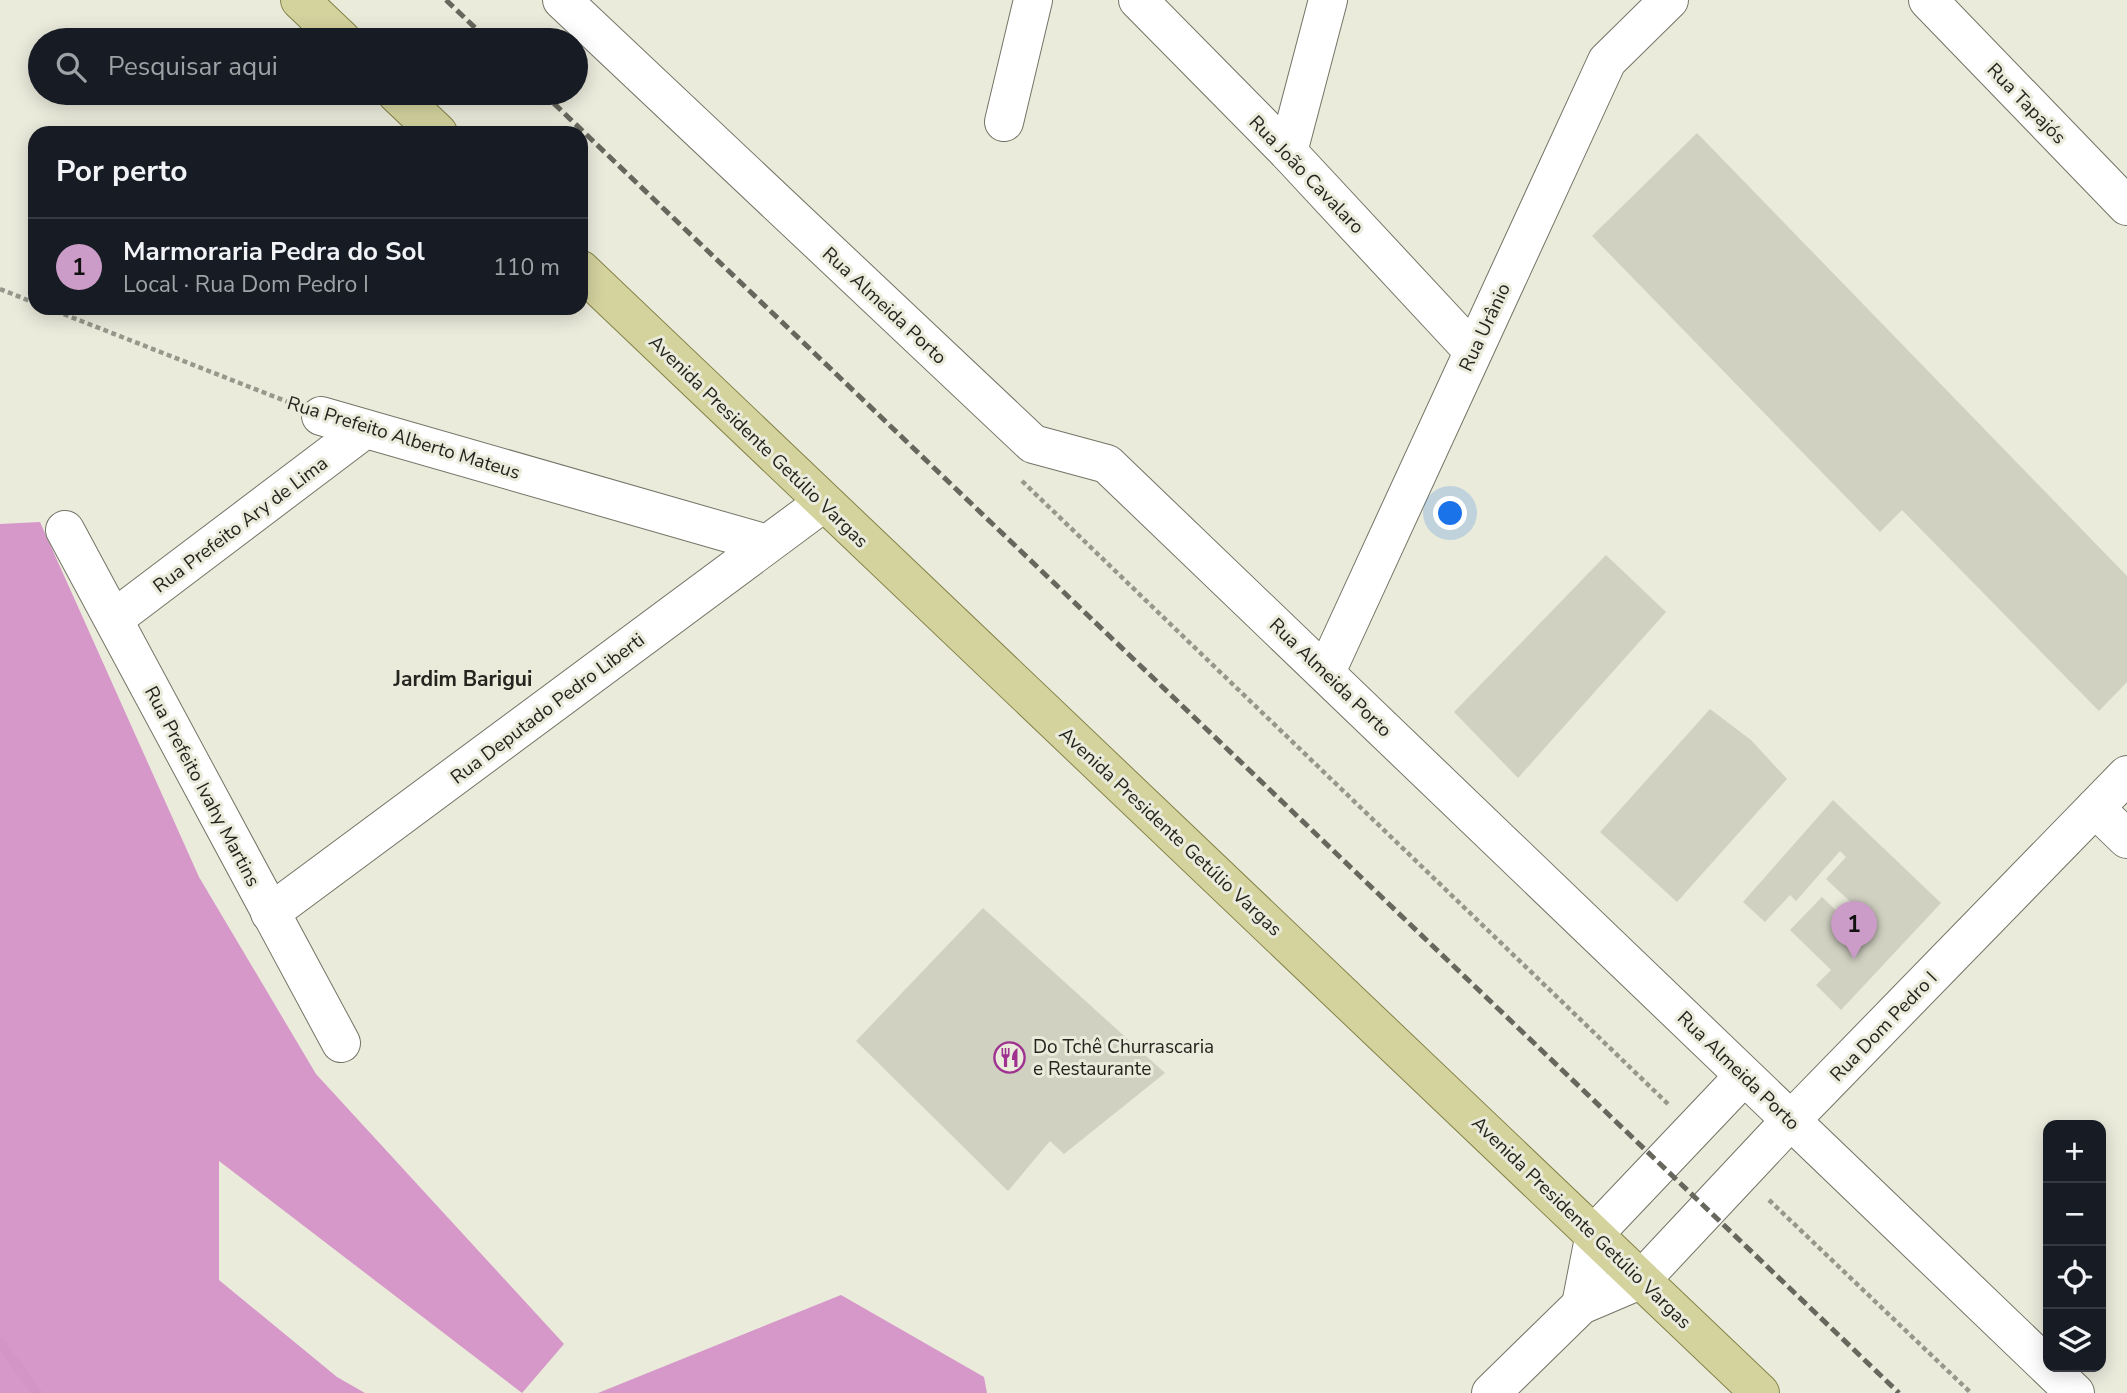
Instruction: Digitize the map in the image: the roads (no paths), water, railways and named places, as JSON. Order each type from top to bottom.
[{"type":"main road","points":[[300,0],[329,28]]},
{"type":"main road","points":[[409,105],[431,126]]},
{"type":"main road","name":"Avenida Presidente Getúlio Vargas","points":[[588,277],[1760,1393]]},
{"type":"street","name":"Rua Almeida Porto","points":[[562,0],[1033,444],[1107,464],[1326,671],[2075,1393]]},
{"type":"street","points":[[1004,122],[1033,0]]},
{"type":"street","name":"Rua João Cavalaro","points":[[1138,0],[1288,152],[1473,351]]},
{"type":"street","points":[[1288,152],[1328,0]]},
{"type":"street","name":"Rua Urânio","points":[[1326,671],[1607,61],[1669,0]]},
{"type":"street","name":"Rua Tapajós","points":[[1928,0],[2127,206]]},
{"type":"street","name":"Rua Prefeito Alberto Mateus","points":[[321,416],[767,544]]},
{"type":"street","name":"Rua Prefeito Ary de Lima","points":[[115,618],[365,429]]},
{"type":"street","name":"Rua Deputado Pedro Liberti","points":[[270,913],[823,503]]},
{"type":"street","name":"Rua Prefeito Ivahy Martins","points":[[65,530],[115,618],[341,1043]]},
{"type":"street","name":"Rua Dom Pedro I","points":[[1642,1279],[1791,1120],[2127,775]]},
{"type":"street","points":[[2095,808],[2127,839]]},
{"type":"street","points":[[1581,1305],[1595,1233],[1744,1076]]},
{"type":"street","points":[[1491,1393],[1581,1305],[1642,1279]]},
{"type":"waterway","points":[[0,1343],[37,1393]]},
{"type":"railway","points":[[446,0],[475,28]]},
{"type":"railway","points":[[556,105],[577,126]]},
{"type":"railway","points":[[588,136],[1899,1393]]},
{"type":"place","name":"Marmoraria Pedra do Sol","points":[[1854,959]]},
{"type":"place","name":"Do Tchê Churrascaria e Restaurante","points":[[1010,1057]]},
{"type":"district","name":"Jardim Barigui","points":[[463,679]]}]
